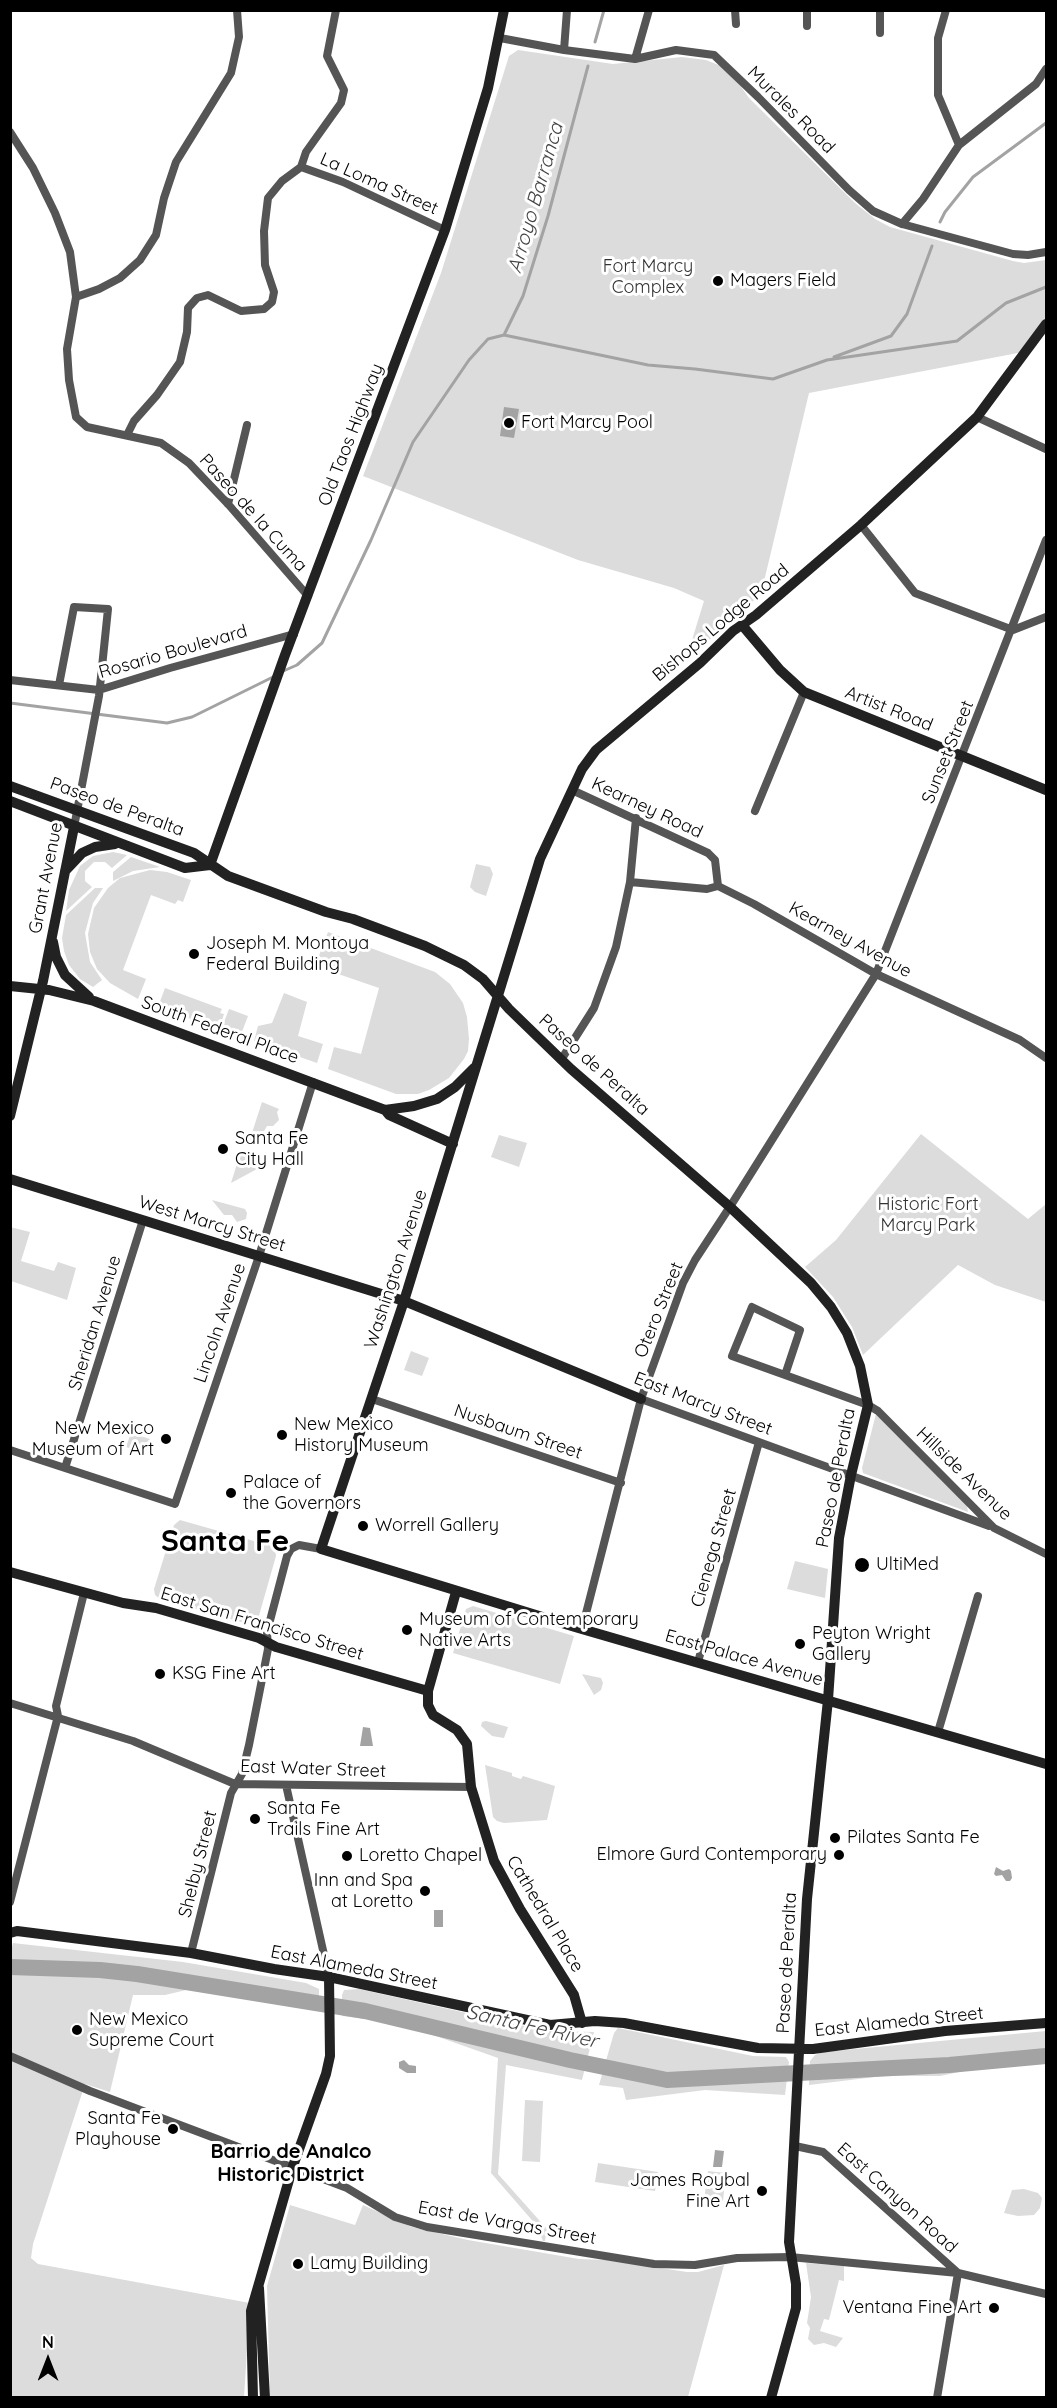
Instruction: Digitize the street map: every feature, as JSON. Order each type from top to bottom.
[{"type":"street","points":[[76,297],[120,278],[140,260],[156,234],[164,198],[176,162],[231,73],[239,37],[237,10]]},
{"type":"street","points":[[127,435],[134,421],[157,395],[180,362],[187,332],[188,308],[196,298],[208,295],[241,311],[264,309],[272,302],[274,292],[265,265],[264,242],[268,198],[282,181],[301,167],[306,152],[341,103],[344,90],[327,56],[336,10]]},
{"type":"street","name":"Old Taos Highway","points":[[210,865],[285,655],[445,230],[479,119],[500,38],[504,10]]},
{"type":"street","points":[[564,50],[567,10]]},
{"type":"street","points":[[635,59],[649,10]]},
{"type":"street","points":[[735,10],[736,24]]},
{"type":"street","points":[[807,10],[807,26]]},
{"type":"street","points":[[880,10],[880,33]]},
{"type":"street","points":[[946,10],[938,38],[938,95],[959,145]]},
{"type":"street","name":"Murales Road","points":[[500,38],[564,50],[635,59],[676,50],[714,55],[849,190],[873,211],[902,224],[1013,254],[1029,255],[1047,252]]},
{"type":"street","points":[[902,224],[923,199],[959,145],[1036,84],[1047,69]]},
{"type":"street","name":"Paseo de la Cuma","points":[[11,136],[33,168],[55,213],[70,252],[76,297],[67,349],[69,380],[76,417],[87,427],[161,443],[189,463],[308,596]]},
{"type":"street","name":"La Loma Street","points":[[301,167],[343,182],[445,230]]},
{"type":"street","name":"Bishops Lodge Road","points":[[497,996],[540,859],[582,769],[596,750],[861,525],[977,417],[1047,324]]},
{"type":"street","points":[[977,417],[1047,449]]},
{"type":"street","points":[[228,504],[247,425]]},
{"type":"street","points":[[861,525],[915,593],[1013,630],[1047,617]]},
{"type":"street","name":"Sunset Street","points":[[876,974],[1047,540]]},
{"type":"street","name":"Grant Avenue","points":[[10,1116],[41,989],[74,826],[99,693],[108,609],[74,607],[59,685]]},
{"type":"street","name":"Artist Road","points":[[742,625],[780,670],[804,692],[1047,790]]},
{"type":"street","name":"Rosario Boulevard","points":[[10,680],[59,685],[99,693],[170,668],[294,634]]},
{"type":"street","points":[[755,811],[804,692]]},
{"type":"street","name":"Paseo de Peralta","points":[[10,786],[195,853],[228,876],[326,912],[353,919],[446,955],[483,979],[561,1060],[730,1207],[811,1283],[831,1307],[845,1329],[856,1356],[868,1405],[850,1475],[839,1538],[828,1700],[809,1878],[798,2060],[790,2256],[796,2284],[796,2308],[771,2397]]},
{"type":"street","name":"Kearney Road","points":[[572,790],[708,853],[715,860],[718,886]]},
{"type":"street","name":"Paseo de Peralta","points":[[10,801],[185,868],[210,865]]},
{"type":"street","points":[[561,1060],[594,1008],[603,989],[616,947],[630,882],[636,818]]},
{"type":"street","points":[[65,871],[82,853],[95,847],[111,844],[124,846]]},
{"type":"street","name":"Kearney Avenue","points":[[630,882],[707,889],[718,886],[876,974],[1020,1040],[1047,1058]]},
{"type":"street","points":[[52,934],[56,957],[65,975],[94,1001]]},
{"type":"street","name":"Otero Street","points":[[582,1629],[641,1399],[683,1283],[695,1260],[876,974]]},
{"type":"street","name":"South Federal Place","points":[[10,986],[41,989],[94,1001],[386,1110],[389,1115],[453,1144]]},
{"type":"street","name":"Washington Avenue","points":[[321,1549],[404,1301],[497,996]]},
{"type":"street","points":[[386,1110],[414,1106],[446,1094],[477,1064]]},
{"type":"street","name":"Lincoln Avenue","points":[[65,1468],[175,1504],[259,1256],[313,1082]]},
{"type":"street","name":"West Marcy Street","points":[[10,1179],[404,1301]]},
{"type":"street","name":"Sheridan Avenue","points":[[65,1468],[143,1220]]},
{"type":"street","name":"East Marcy Street","points":[[404,1301],[641,1399],[993,1528]]},
{"type":"street","name":"Hillside Avenue","points":[[785,1375],[800,1330],[752,1307],[732,1356],[868,1405],[878,1411],[993,1528],[1047,1554]]},
{"type":"street","name":"Nusbaum Street","points":[[372,1399],[621,1483]]},
{"type":"street","name":"Cienega Street","points":[[698,1662],[759,1442]]},
{"type":"street","points":[[10,1450],[65,1468]]},
{"type":"street","name":"East Palace Avenue","points":[[294,1546],[321,1549],[456,1592],[1047,1764]]},
{"type":"street","name":"Shelby Street","points":[[191,1953],[231,1793],[242,1773],[251,1736],[268,1650],[268,1626],[287,1556],[294,1546]]},
{"type":"street","name":"East San Francisco Street","points":[[10,1572],[123,1603],[156,1608],[259,1638],[276,1647],[429,1691]]},
{"type":"street","points":[[429,1691],[456,1592]]},
{"type":"street","points":[[10,1902],[58,1716],[56,1706],[84,1593]]},
{"type":"street","points":[[938,1732],[978,1596]]},
{"type":"street","name":"Cathedral Place","points":[[429,1691],[430,1710],[437,1718],[457,1730],[467,1744],[471,1787],[501,1876],[574,1995],[582,2023]]},
{"type":"street","name":"East Water Street","points":[[12,1705],[58,1716],[142,1744],[235,1784],[471,1787]]},
{"type":"street","points":[[253,2397],[251,2311],[293,2166],[330,2056],[329,1977],[286,1785]]},
{"type":"street","name":"East Alameda Street","points":[[10,1933],[16,1931],[191,1953],[329,1977],[550,2025],[595,2021],[624,2023],[758,2048],[813,2049],[945,2031],[1047,2023]]},
{"type":"street","name":"East de Vargas Street","points":[[10,2056],[90,2091],[293,2166],[361,2194],[395,2217],[427,2227],[654,2264],[695,2265],[737,2258],[790,2256],[958,2273]]},
{"type":"street","name":"East Canyon Road","points":[[795,2146],[822,2152],[958,2273],[1047,2294]]},
{"type":"street","points":[[937,2397],[958,2273]]},
{"type":"street","points":[[259,2285],[265,2397]]},
{"type":"green space","name":"Fort Marcy Complex","points":[[518,50],[613,64],[682,57],[706,60],[721,66],[735,78],[749,98],[855,203],[875,219],[890,227],[1013,261],[1024,263],[1046,260],[1046,317],[1023,352],[809,393],[761,594],[701,647],[692,640],[704,601],[674,588],[578,560],[363,476],[441,273],[509,56]]},
{"type":"green space","points":[[113,852],[127,855],[112,868],[105,862],[94,862],[85,871],[85,881],[92,887],[66,911],[69,890],[80,866],[93,856]]},
{"type":"green space","points":[[131,857],[160,867],[133,871],[113,881],[113,872]]},
{"type":"green space","points":[[476,864],[490,867],[493,874],[486,896],[475,892],[470,887]]},
{"type":"green space","points":[[150,870],[167,872],[191,880],[183,902],[178,900],[175,904],[151,895],[123,970],[146,979],[138,999],[110,983],[97,969],[90,952],[88,934],[94,908],[108,888],[120,878]]},
{"type":"green space","points":[[95,888],[103,888],[93,903],[85,933],[90,962],[102,980],[93,987],[80,979],[69,965],[62,938],[66,915]]},
{"type":"green space","points":[[328,932],[435,972],[450,984],[463,1003],[469,1039],[468,1051],[464,1059],[449,1078],[418,1094],[396,1094],[328,1069],[334,1047],[361,1054],[379,988],[315,966]]},
{"type":"green space","points":[[165,988],[222,1009],[220,1013],[224,1014],[219,1029],[158,1007]]},
{"type":"green space","points":[[284,993],[307,1002],[298,1036],[323,1044],[317,1063],[254,1041],[258,1026],[272,1023]]},
{"type":"green space","points":[[229,1009],[248,1016],[240,1037],[221,1030]]},
{"type":"green space","points":[[262,1102],[279,1109],[277,1112],[279,1120],[273,1126],[267,1126],[256,1145],[249,1142]]},
{"type":"green space","name":"Historic Fort Marcy Park","points":[[921,1134],[1028,1219],[1046,1204],[1046,1302],[995,1285],[958,1265],[863,1355],[852,1327],[833,1297],[805,1267],[836,1240]]},
{"type":"green space","points":[[499,1135],[527,1143],[519,1167],[491,1157]]},
{"type":"green space","points":[[241,1151],[246,1151],[257,1169],[231,1183]]},
{"type":"green space","points":[[212,1200],[245,1209],[246,1219],[237,1222],[232,1215],[224,1215]]},
{"type":"green space","points":[[10,1227],[30,1232],[21,1261],[54,1271],[58,1262],[76,1268],[67,1300],[11,1281]]},
{"type":"green space","points":[[411,1351],[429,1358],[422,1376],[404,1370]]},
{"type":"green space","points":[[876,1414],[967,1506],[968,1512],[863,1473],[862,1468]]},
{"type":"green space","points":[[131,1433],[150,1439],[145,1454],[126,1447]]},
{"type":"green space","points":[[180,1520],[275,1547],[276,1556],[255,1623],[248,1624],[160,1599],[155,1595],[154,1589],[174,1525]]},
{"type":"green space","points":[[795,1561],[828,1569],[825,1598],[787,1589]]},
{"type":"green space","points":[[473,1606],[574,1636],[560,1684],[453,1653],[466,1609]]},
{"type":"green space","points":[[582,1674],[601,1678],[603,1683],[601,1690],[594,1695]]},
{"type":"green space","points":[[482,1722],[508,1727],[504,1738],[492,1736],[481,1726]]},
{"type":"green space","points":[[485,1765],[512,1773],[512,1776],[521,1779],[523,1776],[555,1786],[547,1820],[504,1823],[497,1821],[493,1817]]},
{"type":"green space","points":[[13,1943],[183,1962],[306,1983],[319,1989],[319,2010],[199,1987],[165,1995],[133,1995],[110,2092],[85,2084],[33,2244],[31,2258],[38,2264],[250,2303],[244,2397],[11,2398],[10,1953]]},
{"type":"green space","points":[[359,1989],[547,2031],[594,2032],[582,2080],[506,2065],[498,2174],[547,2229],[545,2241],[537,2226],[491,2173],[498,2058],[399,2023],[342,2016],[344,1990]]},
{"type":"green space","points":[[618,2028],[753,2056],[786,2057],[789,2062],[785,2095],[705,2090],[626,2100],[623,2088],[599,2085],[614,2033]]},
{"type":"green space","points":[[1046,2031],[1046,2062],[1003,2063],[940,2076],[883,2076],[809,2085],[810,2061],[815,2055],[823,2052]]},
{"type":"green space","points":[[525,2100],[543,2101],[540,2162],[522,2161]]},
{"type":"green space","points":[[598,2163],[658,2172],[655,2191],[595,2182]]},
{"type":"green space","points":[[708,2171],[726,2173],[723,2201],[704,2200]]},
{"type":"green space","points":[[1024,2189],[1038,2193],[1042,2198],[1040,2208],[1034,2215],[1018,2216],[1004,2213],[1012,2190]]},
{"type":"green space","points":[[290,2205],[355,2225],[363,2205],[412,2227],[468,2240],[579,2259],[607,2260],[687,2272],[698,2272],[724,2265],[688,2397],[270,2398],[267,2286]]},
{"type":"green space","points":[[806,2263],[844,2266],[844,2281],[839,2280],[829,2320],[824,2319],[820,2331],[843,2338],[836,2347],[824,2343],[814,2345],[808,2339],[810,2328],[807,2323],[811,2297]]},
{"type":"shaded area","name":"Fort Marcy Pool","points":[[504,407],[519,409],[514,438],[500,436]]},
{"type":"shaded area","points":[[363,1727],[370,1728],[373,1746],[360,1746]]},
{"type":"shaded area","points":[[996,1867],[1003,1871],[1009,1869],[1011,1871],[1010,1881],[1006,1881],[1002,1875],[994,1874]]},
{"type":"shaded area","points":[[434,1910],[443,1910],[443,1927],[434,1927]]},
{"type":"shaded area","points":[[404,2060],[409,2065],[416,2066],[416,2073],[407,2073],[399,2068],[399,2062]]},
{"type":"shaded area","points":[[715,2150],[724,2151],[722,2167],[713,2167]]},
{"type":"waterway","name":"Arroyo Barranca","points":[[595,42],[604,10]]},
{"type":"waterway","name":"Arroyo Barranca","points":[[504,335],[523,296],[548,216],[588,66]]},
{"type":"waterway","points":[[940,222],[945,212],[973,177],[1046,123]]},
{"type":"waterway","points":[[834,357],[891,336],[907,314],[932,246]]},
{"type":"waterway","points":[[281,672],[297,665],[322,643],[371,540],[413,442],[469,360],[488,339],[504,335],[648,365],[773,379],[827,360],[957,341],[1006,303],[1046,287]]},
{"type":"waterway","points":[[10,703],[167,723],[192,717],[273,677]]},
{"type":"waterway","name":"Santa Fe River","points":[[10,1967],[100,1970],[137,1974],[365,2011],[570,2060],[667,2080],[949,2065],[1046,2056]]},
{"type":"place","name":"Magers Field","points":[[718,281]]},
{"type":"place","name":"Fort Marcy Pool","points":[[509,423]]},
{"type":"place","name":"Joseph M. Montoya Federal Building","points":[[194,954]]},
{"type":"place","name":"Santa Fe City Hall","points":[[223,1149]]},
{"type":"place","name":"New Mexico History Museum","points":[[282,1435]]},
{"type":"place","name":"New Mexico Museum of Art","points":[[166,1439]]},
{"type":"place","name":"Palace of the Governors","points":[[231,1493]]},
{"type":"place","name":"Worrell Gallery","points":[[363,1526]]},
{"type":"place","name":"UltiMed","points":[[862,1565]]},
{"type":"place","name":"Museum of Contemporary Native Arts","points":[[407,1630]]},
{"type":"place","name":"Peyton Wright Gallery","points":[[800,1644]]},
{"type":"place","name":"KSG Fine Art","points":[[160,1674]]},
{"type":"place","name":"Santa Fe Trails Fine Art","points":[[255,1819]]},
{"type":"place","name":"Pilates Santa Fe","points":[[835,1838]]},
{"type":"place","name":"Elmore Gurd Contemporary","points":[[839,1855]]},
{"type":"place","name":"Loretto Chapel","points":[[347,1856]]},
{"type":"place","name":"Inn and Spa at Loretto","points":[[425,1891]]},
{"type":"place","name":"New Mexico Supreme Court","points":[[77,2030]]},
{"type":"place","name":"Santa Fe Playhouse","points":[[173,2129]]},
{"type":"place","name":"James Roybal Fine Art","points":[[762,2191]]},
{"type":"place","name":"Lamy Building","points":[[298,2264]]},
{"type":"place","name":"Ventana Fine Art","points":[[994,2308]]},
{"type":"district","name":"Santa Fe","points":[[225,1542]]},
{"type":"district","name":"Barrio de Analco Historic District","points":[[291,2164]]}]
